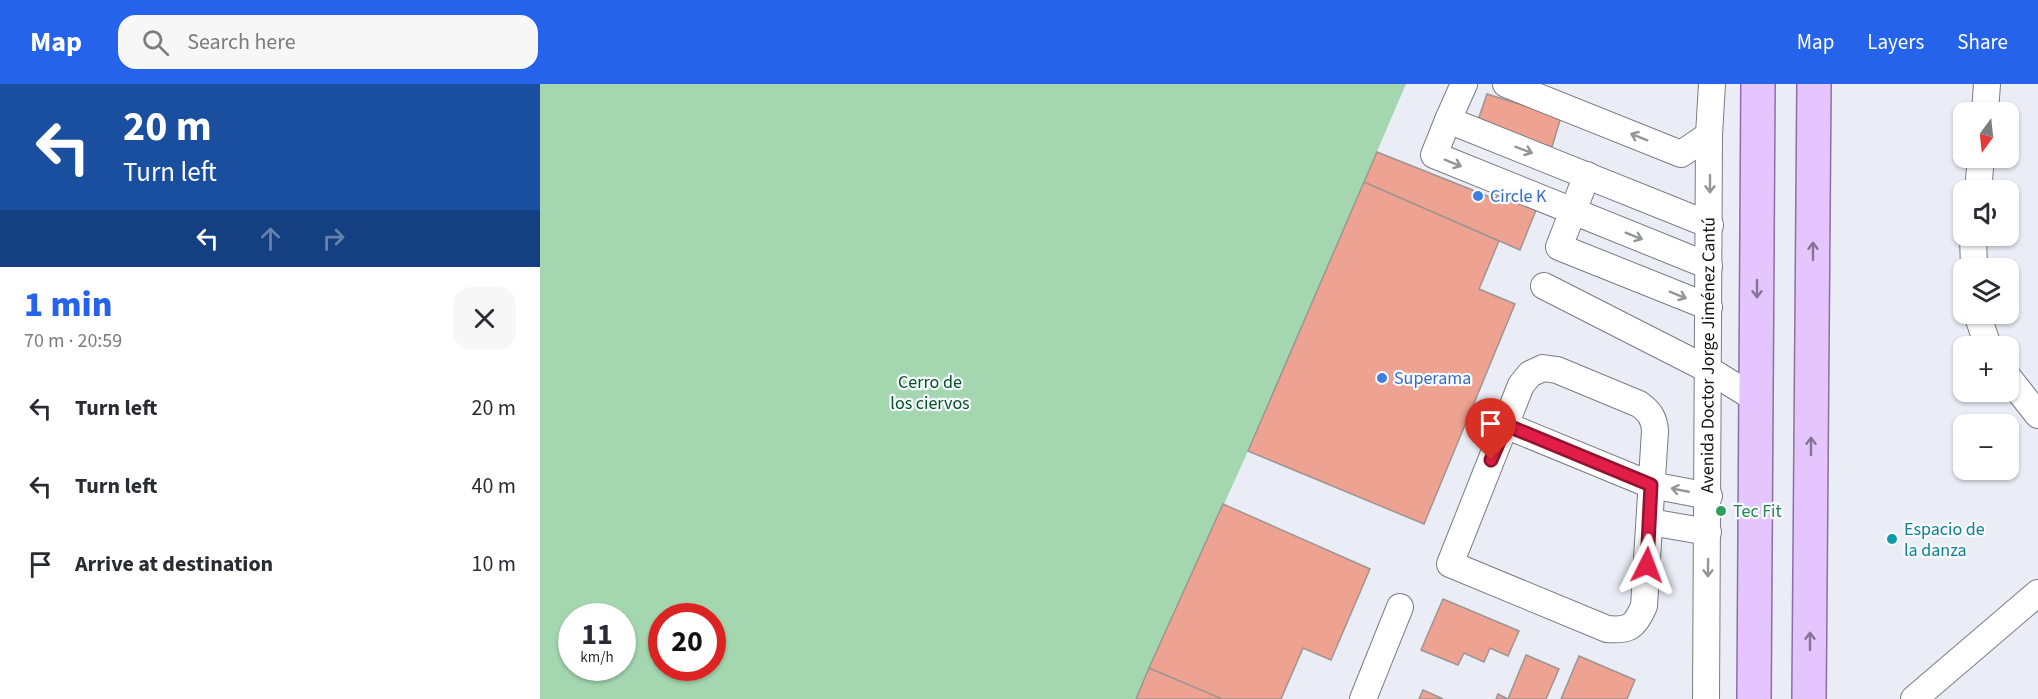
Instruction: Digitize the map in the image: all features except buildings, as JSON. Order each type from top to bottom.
[{"type":"main road","points":[[1754,699],[1758,84]]},
{"type":"main road","points":[[1809,699],[1814,84]]},
{"type":"street","points":[[1464,84],[1434,155],[1709,266]]},
{"type":"street","points":[[1506,84],[1681,154],[1709,135]]},
{"type":"street","name":"Avenida Doctor Jorge Jiménez Cantú","points":[[1706,699],[1709,496],[1709,135],[1712,84]]},
{"type":"street","points":[[1986,102],[1987,84]]},
{"type":"street","points":[[1448,120],[1710,225]]},
{"type":"street","points":[[1587,175],[1559,247],[1709,308]]},
{"type":"street","points":[[1544,286],[1709,370],[1756,399]]},
{"type":"street","points":[[1543,368],[1557,370],[1639,404],[1648,411],[1654,420],[1655,431],[1651,485],[1644,606],[1638,622],[1624,630],[1607,629],[1450,564],[1521,385],[1530,374],[1543,368]]},
{"type":"street","points":[[2019,391],[2038,415]]},
{"type":"street","points":[[1506,425],[1651,485],[1709,496]]},
{"type":"street","points":[[1650,522],[1708,532]]},
{"type":"street","points":[[1914,699],[2038,593]]},
{"type":"street","points":[[1363,699],[1400,607]]},
{"type":"green space","name":"Cerro de los ciervos","points":[[540,84],[1406,84],[1248,451],[1136,699],[540,699]]},
{"type":"place","name":"Circle K","points":[[1478,196]]},
{"type":"place","name":"Superama","points":[[1382,378]]},
{"type":"place","name":"Tec Fit","points":[[1721,511]]},
{"type":"place","name":"Espacio de la danza","points":[[1892,539]]},
{"type":"route","points":[[1491,460],[1506,425],[1651,485],[1647,565]]}]
